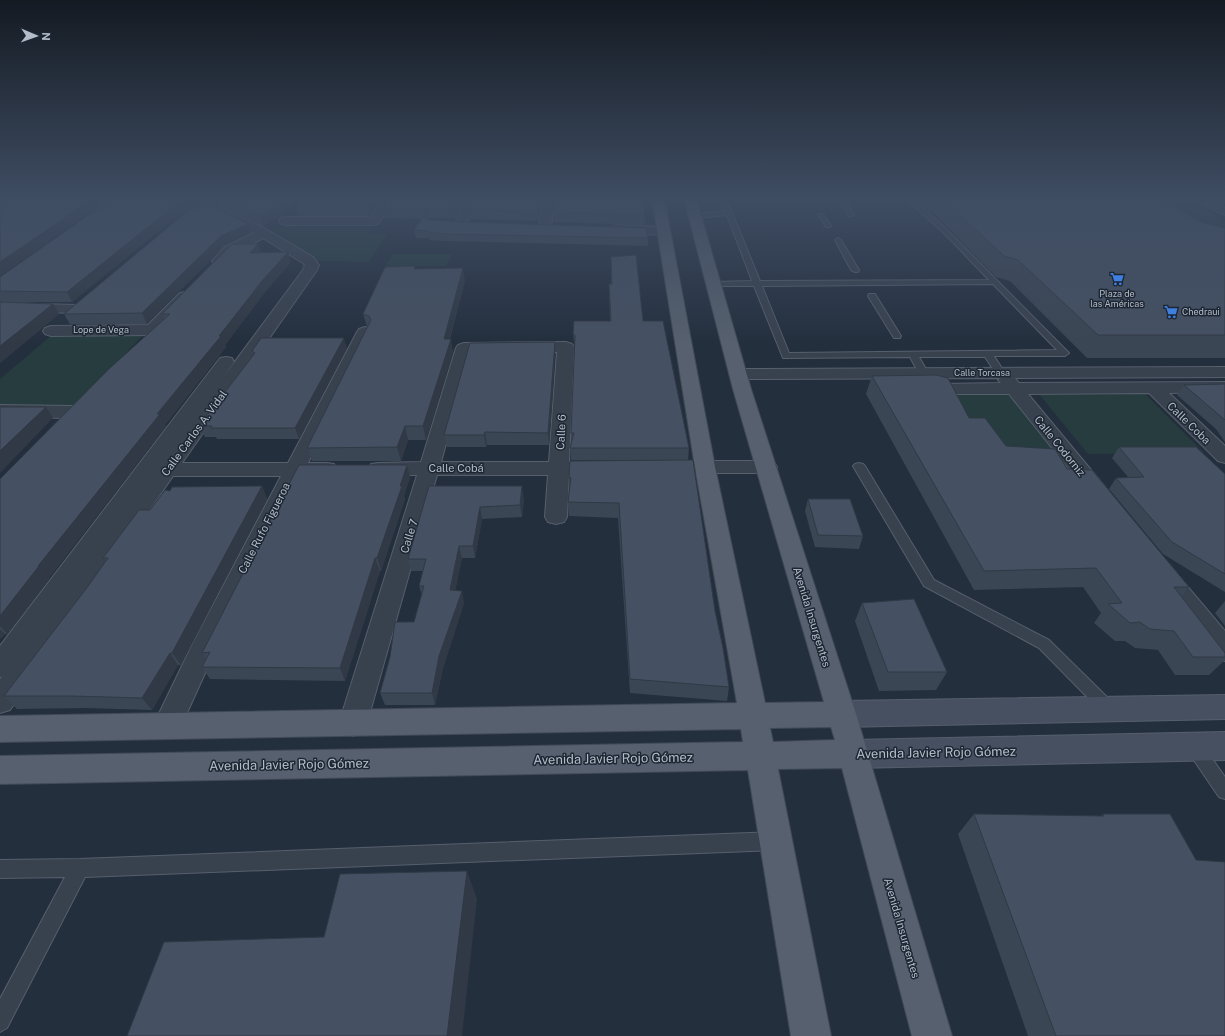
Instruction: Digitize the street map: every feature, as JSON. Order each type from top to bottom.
[{"type":"main road","points":[[666,246],[705,467],[753,715],[811,1036]]},
{"type":"main road","name":"Avenida Insurgentes","points":[[704,246],[740,382],[842,714],[932,1036]]},
{"type":"main road","points":[[0,729],[1225,707]]},
{"type":"main road","name":"Avenida Javier Rojo Gómez","points":[[0,770],[1225,746]]},
{"type":"street","points":[[208,273],[230,250],[236,246]]},
{"type":"street","name":"Calle Carlos A. Vidal","points":[[0,666],[298,267],[272,246]]},
{"type":"street","name":"Calle Carlos A. Vidal","points":[[0,701],[168,470],[310,270],[312,265],[308,260],[280,246]]},
{"type":"street","name":"Lope de Vega","points":[[78,309],[51,331],[152,330],[197,284]]},
{"type":"street","points":[[0,308],[78,309],[90,298]]},
{"type":"street","name":"Calle Rufo Figueroa","points":[[167,726],[202,651],[365,332]]},
{"type":"street","name":"Calle 6","points":[[464,348],[566,347],[556,517]]},
{"type":"street","name":"Calle 7","points":[[353,722],[464,348]]},
{"type":"street","name":"Calle Torcasa","points":[[740,382],[1007,381],[1225,372]]},
{"type":"street","name":"Calle Torcasa","points":[[1007,381],[1154,388],[1225,387]]},
{"type":"street","name":"Calle Codorniz","points":[[1007,381],[1112,510]]},
{"type":"street","name":"Calle Coba","points":[[1154,388],[1225,457]]},
{"type":"street","points":[[0,411],[74,412],[57,429]]},
{"type":"street","points":[[644,468],[767,467]]},
{"type":"street","name":"Calle Cobá","points":[[146,470],[590,468]]},
{"type":"street","points":[[1152,559],[1225,650]]},
{"type":"lane","points":[[742,246],[786,356],[1065,353],[960,246]]},
{"type":"lane","points":[[842,246],[855,270]]},
{"type":"lane","points":[[714,284],[994,282]]},
{"type":"lane","points":[[872,296],[898,336]]},
{"type":"lane","points":[[913,354],[928,381]]},
{"type":"lane","points":[[988,354],[1007,381]]},
{"type":"lane","points":[[859,466],[929,583],[1044,644],[1110,709]]},
{"type":"lane","points":[[1194,747],[1225,792]]},
{"type":"lane","points":[[0,869],[80,868],[775,841]]},
{"type":"lane","points":[[0,1021],[80,868]]},
{"type":"green space","points":[[294,246],[379,246],[369,262],[318,261]]},
{"type":"green space","points":[[393,254],[452,254],[446,266],[385,266]]},
{"type":"green space","points":[[145,333],[74,407],[0,407],[0,379],[52,335]]},
{"type":"green space","points":[[940,392],[1011,393],[1063,458],[990,454]]},
{"type":"green space","points":[[1144,393],[1204,453],[1088,454],[1039,394]]},
{"type":"building","points":[[0,246],[23,246],[0,262]]},
{"type":"building","points":[[44,246],[124,246],[67,292],[0,291],[0,277]]},
{"type":"building","points":[[145,246],[210,246],[142,313],[64,314]]},
{"type":"building","points":[[230,246],[256,246],[250,253],[288,252],[262,281],[219,336],[221,336],[157,414],[160,414],[38,566],[0,616],[0,479],[110,368],[170,314],[162,314]]},
{"type":"building","name":"Chedraui","points":[[994,246],[1225,246],[1225,335],[1098,335],[1018,260],[1004,256]]},
{"type":"building","points":[[636,255],[643,321],[663,321],[689,448],[570,448],[574,433],[571,433],[575,336],[573,333],[574,321],[611,321],[609,284],[612,284],[611,257]]},
{"type":"building","points":[[415,266],[414,269],[463,268],[444,339],[451,339],[423,426],[405,426],[397,447],[307,448],[371,320],[369,316],[363,314],[385,267]]},
{"type":"building","points":[[0,302],[53,304],[0,346]]},
{"type":"building","points":[[261,338],[344,338],[295,428],[211,428],[212,426],[199,426],[255,353],[252,351]]},
{"type":"building","points":[[555,342],[548,433],[485,432],[484,435],[444,435],[470,343]]},
{"type":"building","points":[[936,375],[948,378],[969,418],[985,418],[1006,446],[1055,449],[1067,469],[1092,470],[1189,587],[1174,587],[1225,653],[1225,657],[1193,657],[1174,631],[1150,629],[1140,622],[1130,623],[1108,604],[1122,603],[1096,568],[984,571],[872,376]]},
{"type":"building","points":[[1225,384],[1225,420],[1184,385]]},
{"type":"building","points":[[0,407],[46,407],[0,451]]},
{"type":"building","points":[[1119,447],[1196,447],[1225,474],[1225,574],[1172,542],[1116,478],[1144,477]]},
{"type":"building","points":[[693,460],[715,611],[729,687],[630,679],[619,503],[568,502],[571,478],[569,478],[570,461]]},
{"type":"building","points":[[299,465],[407,465],[400,486],[402,486],[377,558],[375,558],[340,668],[202,667],[210,652],[202,653]]},
{"type":"building","points":[[262,486],[172,653],[170,653],[142,698],[4,696],[86,589],[108,558],[103,558],[139,510],[150,510],[165,490],[170,491],[172,487]]},
{"type":"building","points":[[429,486],[522,486],[520,505],[480,507],[473,546],[459,546],[450,590],[462,591],[439,656],[432,693],[380,693],[390,657],[395,622],[414,622],[424,586],[419,586],[426,559],[408,559]]},
{"type":"building","points":[[808,499],[850,499],[863,536],[818,535]]},
{"type":"building","points":[[914,599],[947,672],[888,672],[862,603]]},
{"type":"building","points":[[974,814],[1104,816],[1103,814],[1170,814],[1196,860],[1225,862],[1225,1036],[1056,1036]]},
{"type":"building","points":[[467,871],[447,1036],[127,1036],[164,942],[324,937],[340,874]]},
{"type":"place","name":"Plaza de las Américas","points":[[1117,279]]},
{"type":"place","name":"Chedraui","points":[[1171,312]]}]
